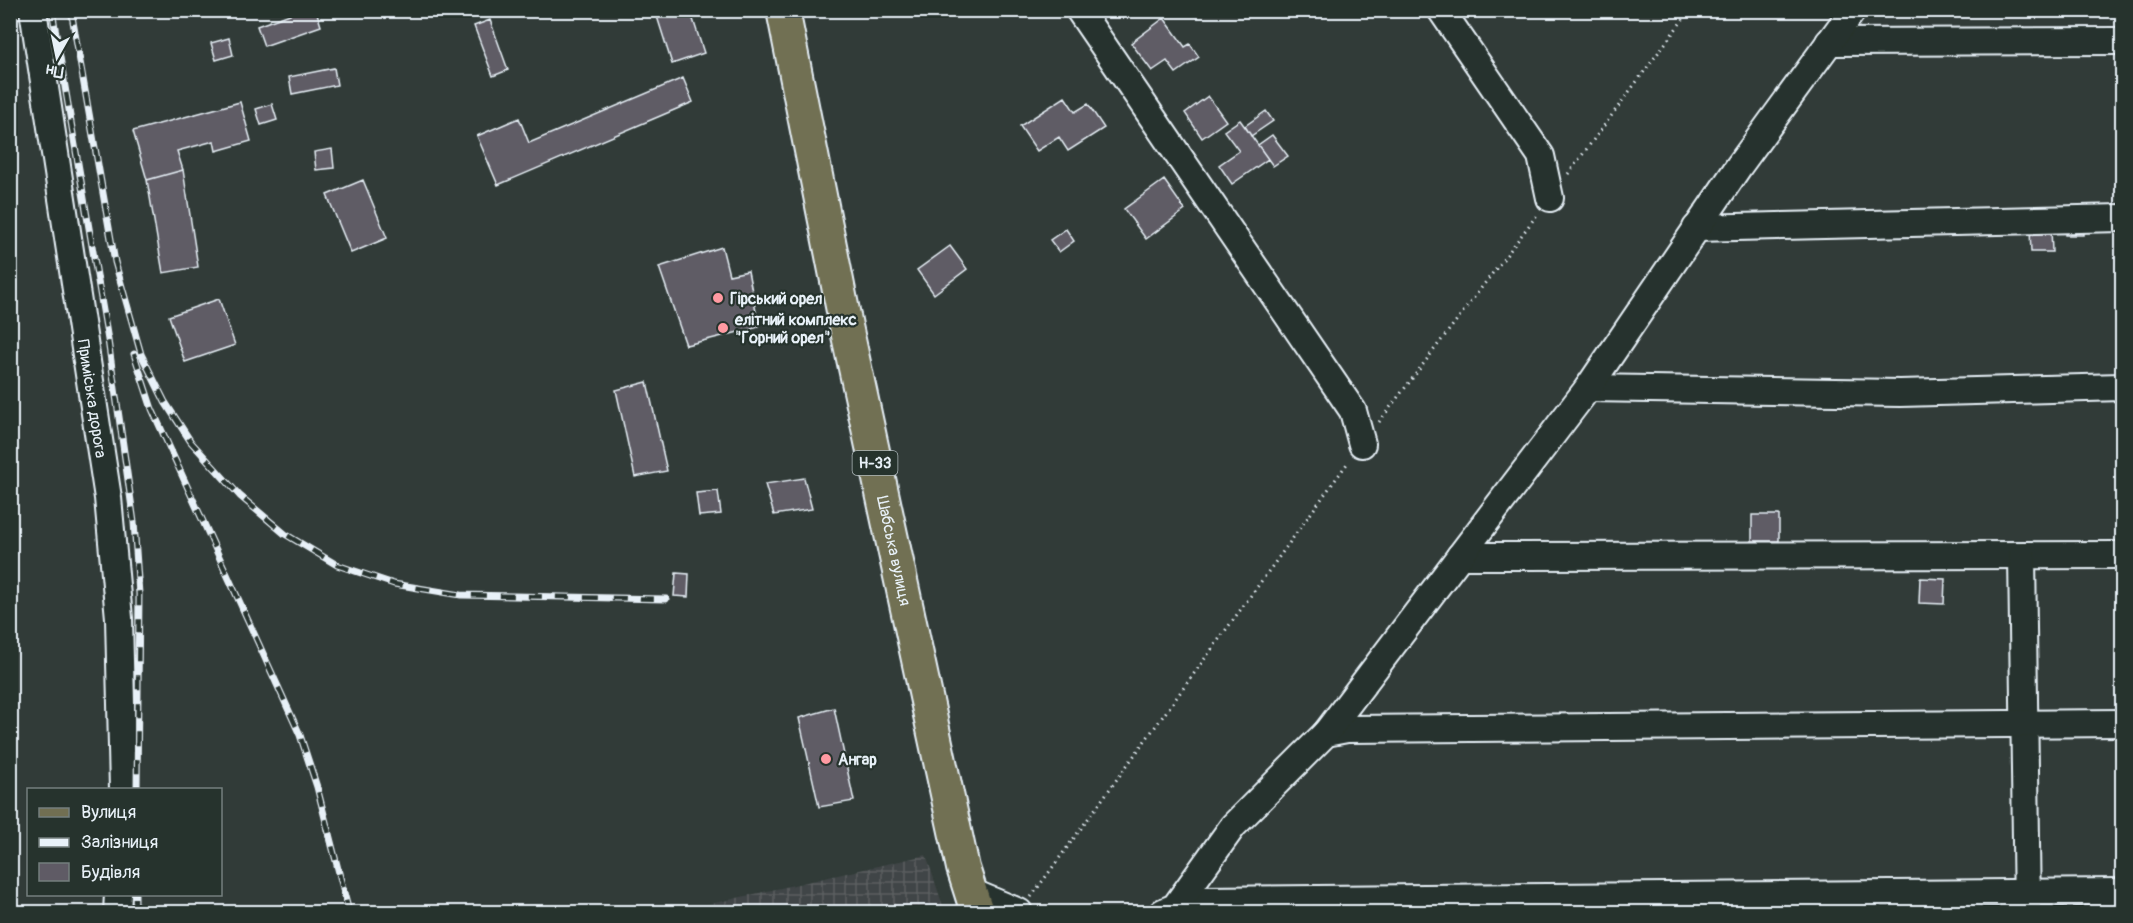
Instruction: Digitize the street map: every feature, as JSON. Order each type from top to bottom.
[{"type":"main road","name":"Шабська вулиця","points":[[783,10],[848,337],[960,857],[974,902]]},
{"type":"street","name":"Приміська дорога","points":[[33,10],[108,498],[119,618],[123,788]]},
{"type":"street","points":[[1079,10],[1353,411],[1362,444]]},
{"type":"street","points":[[1441,10],[1541,156],[1550,198]]},
{"type":"street","points":[[1169,910],[1233,826],[1326,733],[1587,387],[1696,228],[1853,10]]},
{"type":"street","points":[[1829,42],[2122,41]]},
{"type":"street","points":[[1696,228],[2122,218]]},
{"type":"street","points":[[1587,387],[1900,393],[2122,387]]},
{"type":"street","points":[[1460,556],[2122,555]]},
{"type":"street","points":[[2022,556],[2027,903]]},
{"type":"street","points":[[1326,733],[1347,729],[2122,723]]},
{"type":"street","points":[[1169,910],[1203,900],[2027,903],[2122,892]]},
{"type":"street","points":[[117,912],[118,896]]},
{"type":"street","points":[[974,902],[1019,912]]},
{"type":"shaded area","points":[[926,855],[945,912],[675,912]]},
{"type":"building","points":[[301,10],[316,10],[321,26],[264,46],[257,26]]},
{"type":"building","points":[[655,10],[690,10],[704,53],[672,64]]},
{"type":"building","points":[[1164,18],[1185,47],[1190,44],[1199,57],[1176,73],[1167,61],[1152,71],[1131,43]]},
{"type":"building","points":[[490,20],[508,70],[493,76],[474,26]]},
{"type":"building","points":[[229,38],[233,55],[216,60],[211,43]]},
{"type":"building","points":[[334,68],[337,85],[292,94],[289,77]]},
{"type":"building","points":[[683,78],[693,102],[498,185],[477,136],[519,118],[529,143]]},
{"type":"building","points":[[1208,96],[1226,121],[1202,138],[1185,113]]},
{"type":"building","points":[[1065,97],[1075,112],[1088,104],[1104,128],[1068,151],[1059,137],[1037,151],[1020,126]]},
{"type":"building","points":[[240,102],[251,141],[216,151],[214,141],[177,151],[183,170],[147,180],[133,131]]},
{"type":"building","points":[[272,104],[277,120],[261,125],[256,109]]},
{"type":"building","points":[[1266,111],[1273,121],[1251,136],[1245,126]]},
{"type":"building","points":[[1240,120],[1268,159],[1232,184],[1219,165],[1239,151],[1224,131]]},
{"type":"building","points":[[1272,135],[1288,156],[1273,166],[1258,145]]},
{"type":"building","points":[[332,149],[334,168],[316,170],[314,152]]},
{"type":"building","points":[[183,170],[198,267],[163,273],[147,180]]},
{"type":"building","points":[[363,180],[387,238],[351,253],[327,195]]},
{"type":"building","points":[[1164,180],[1185,210],[1146,239],[1124,209]]},
{"type":"building","points":[[2065,223],[2083,223],[2083,235],[2065,235]]},
{"type":"building","points":[[1066,229],[1074,241],[1059,252],[1050,240]]},
{"type":"building","points":[[2051,229],[2052,252],[2031,252],[2030,230]]},
{"type":"building","points":[[950,246],[967,269],[934,294],[917,270]]},
{"type":"building","points":[[722,247],[729,275],[748,271],[759,327],[686,345],[659,267]]},
{"type":"building","points":[[219,299],[235,345],[185,362],[169,316]]},
{"type":"building","points":[[647,382],[667,471],[635,477],[616,390]]},
{"type":"building","points":[[804,478],[812,509],[774,515],[765,484]]},
{"type":"building","points":[[718,491],[721,514],[699,516],[696,493]]},
{"type":"building","points":[[1752,515],[1779,515],[1779,541],[1752,541]]},
{"type":"building","points":[[676,573],[689,574],[688,597],[674,596]]},
{"type":"building","points":[[1920,578],[1945,579],[1944,604],[1919,603]]},
{"type":"building","name":"Ангар","points":[[834,708],[854,801],[819,807],[799,718]]},
{"type":"railway","points":[[52,10],[108,340],[134,522],[139,594],[137,788]]},
{"type":"railway","points":[[71,10],[115,262],[141,354],[165,402],[191,442],[240,496],[285,534],[337,565],[394,584],[461,595],[666,599]]},
{"type":"railway","points":[[134,354],[152,409],[300,735],[317,787],[349,912]]},
{"type":"railway","points":[[135,896],[135,912]]},
{"type":"place","name":"Гірський орел","points":[[718,298]]},
{"type":"place","name":"елітний комплекс \"Горний орел\"","points":[[723,328]]},
{"type":"place","name":"Ангар","points":[[826,759]]}]
